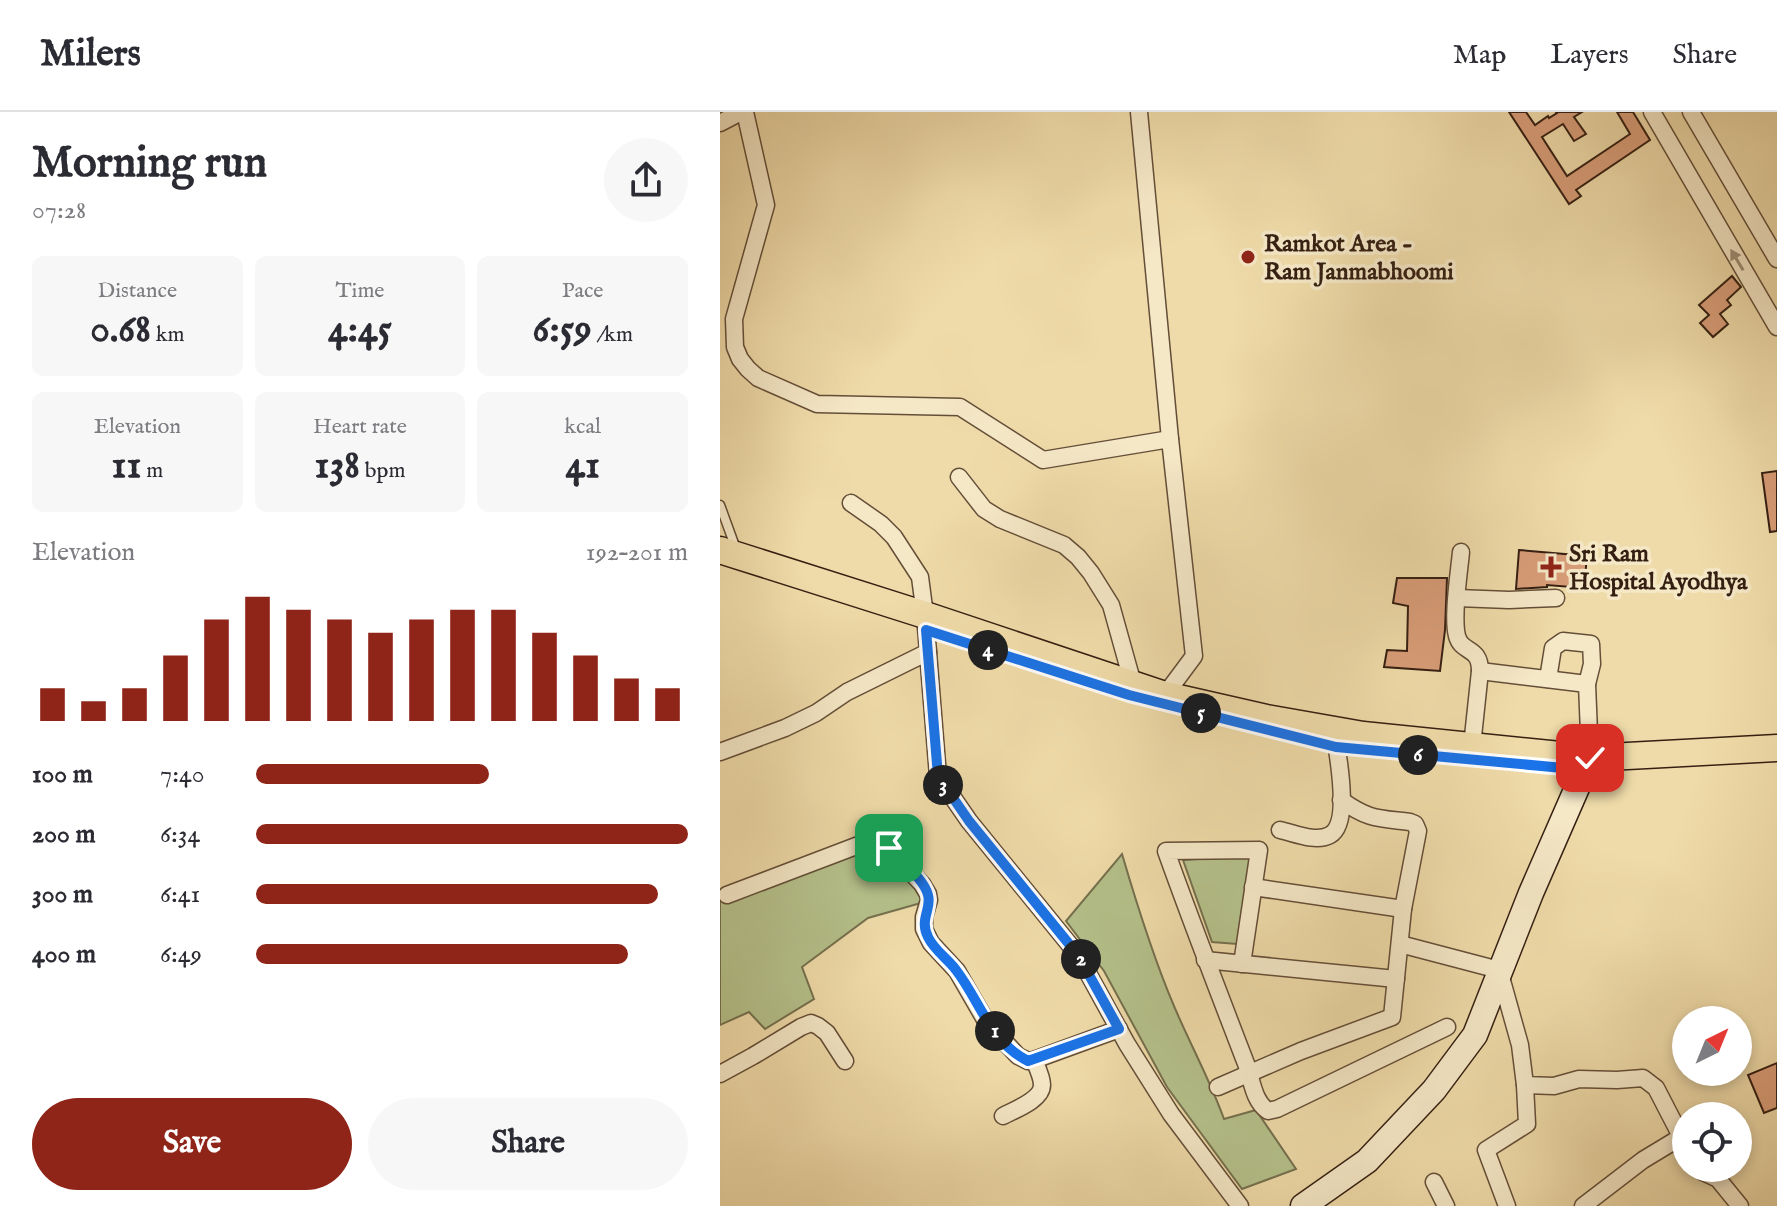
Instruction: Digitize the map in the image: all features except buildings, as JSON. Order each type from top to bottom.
[{"type":"main road","points":[[726,558],[926,632],[1129,695],[1335,738],[1588,764],[1777,763]]},
{"type":"main road","points":[[926,632],[1335,738],[1363,735],[1472,746],[1588,764],[1777,748]]},
{"type":"street","points":[[720,123],[743,112],[766,205],[737,306],[733,333],[740,359],[758,378],[817,404],[960,407],[1043,460],[1170,439]]},
{"type":"street","points":[[1139,112],[1194,656],[1165,695]]},
{"type":"street","points":[[1652,112],[1777,327]]},
{"type":"street","points":[[1691,112],[1777,259]]},
{"type":"street","points":[[959,477],[984,509],[1000,519],[1064,545],[1084,565],[1111,605],[1133,684]]},
{"type":"street","points":[[851,503],[894,537],[920,577],[938,776],[969,821],[1078,955],[1171,1114],[1240,1206]]},
{"type":"street","points":[[1461,552],[1458,638],[1480,661],[1472,746]]},
{"type":"street","points":[[1457,598],[1556,598]]},
{"type":"street","points":[[720,752],[816,713],[926,632]]},
{"type":"street","points":[[1309,1204],[1367,1161],[1434,1090],[1475,1035],[1499,970],[1588,764],[1587,684],[1592,664],[1591,644],[1563,641],[1553,648],[1548,679]]},
{"type":"street","points":[[1480,671],[1587,684]]},
{"type":"street","points":[[1280,830],[1318,838],[1335,831],[1340,819],[1341,780],[1335,738]]},
{"type":"street","points":[[1218,1087],[1392,1017],[1403,909],[1418,831],[1415,824],[1369,817],[1341,800]]},
{"type":"street","points":[[727,895],[864,843],[883,843],[914,873],[928,894],[924,929],[931,943],[957,971],[987,1023],[1018,1056],[1028,1061],[1034,1060],[1119,1029]]},
{"type":"street","points":[[1242,964],[1259,850],[1166,851],[1250,1072],[1257,1100],[1268,1111],[1447,1027]]},
{"type":"street","points":[[1253,887],[1403,909]]},
{"type":"street","points":[[1400,944],[1499,970]]},
{"type":"street","points":[[1205,960],[1396,979]]},
{"type":"street","points":[[1499,970],[1520,1045],[1527,1124],[1486,1150],[1507,1206]]},
{"type":"street","points":[[720,1074],[811,1023],[827,1033],[845,1061]]},
{"type":"street","points":[[1003,1116],[1041,1091],[1042,1083],[1034,1060]]},
{"type":"street","points":[[1525,1085],[1554,1086],[1579,1079],[1643,1078],[1656,1088],[1672,1119]]},
{"type":"street","points":[[1583,1206],[1643,1160],[1672,1147]]},
{"type":"street","points":[[1434,1182],[1446,1206]]},
{"type":"street","points":[[1720,1182],[1740,1206]]},
{"type":"lane","points":[[720,505],[726,558]]},
{"type":"green space","points":[[874,848],[881,867],[902,872],[921,893],[921,903],[868,918],[802,967],[814,999],[765,1029],[749,1012],[720,1025],[720,891],[731,901]]},
{"type":"green space","points":[[1122,854],[1159,969],[1224,1119],[1256,1110],[1296,1169],[1242,1189],[1167,1087],[1104,971],[1066,921]]},
{"type":"green space","points":[[1253,855],[1237,944],[1212,942],[1183,860]]},
{"type":"place","name":"Ramkot Area - Ram Janmabhoomi","points":[[1248,257]]},
{"type":"place","name":"Sri Ram Hospital Ayodhya","points":[[1551,567]]},
{"type":"route","points":[[889,848],[914,873],[928,894],[924,929],[931,943],[957,971],[987,1023],[1018,1056],[1028,1061],[1119,1029],[1078,955],[969,821],[938,776],[926,630],[1129,695],[1336,747],[1585,770],[1590,758]]}]
